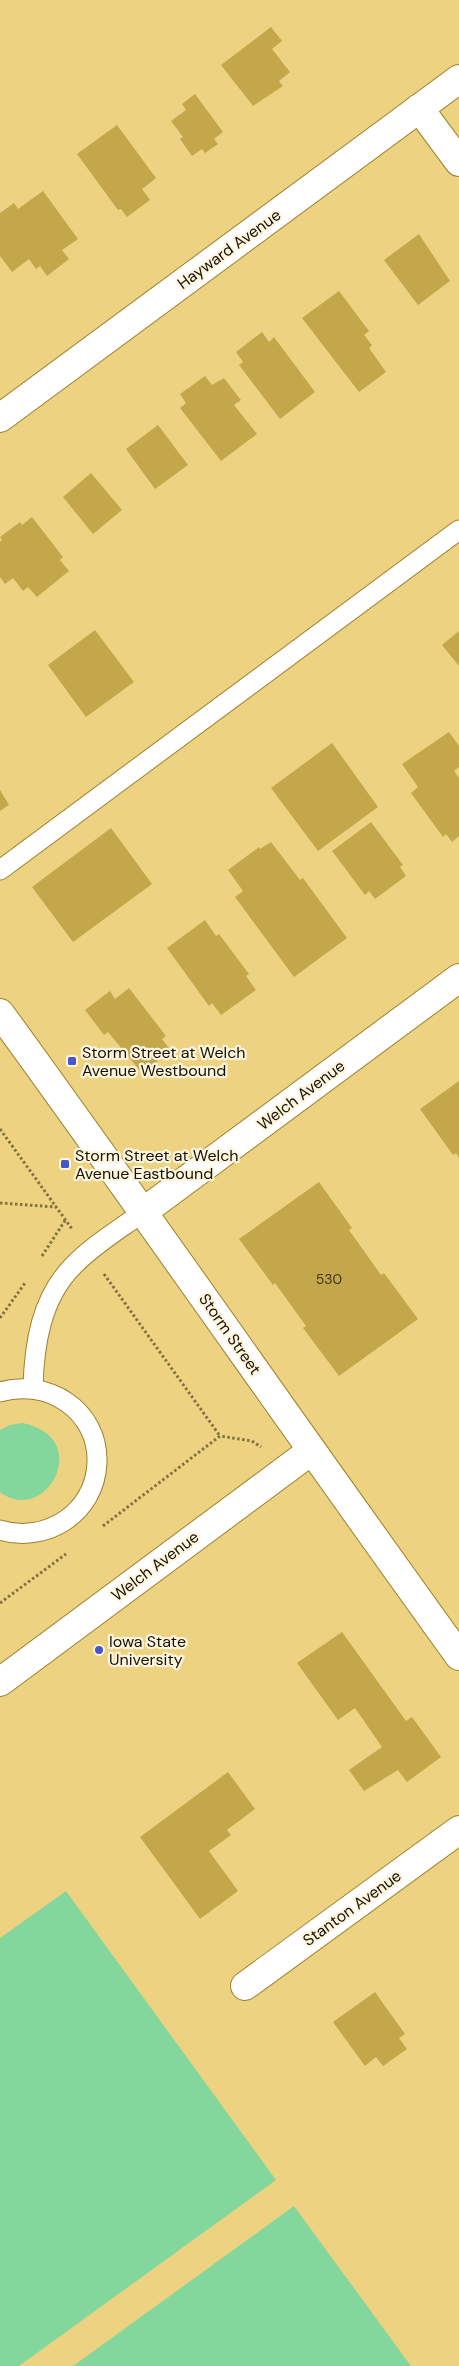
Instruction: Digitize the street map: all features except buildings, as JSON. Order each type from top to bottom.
[{"type":"street","name":"Hayward Avenue","points":[[0,418],[459,79]]},
{"type":"street","points":[[419,108],[459,162]]},
{"type":"street","name":"Welch Avenue","points":[[143,1212],[459,978]]},
{"type":"street","name":"Storm Street","points":[[0,1014],[143,1212],[310,1451],[459,1656]]},
{"type":"street","name":"Welch Avenue","points":[[0,1682],[310,1451]]},
{"type":"street","name":"Stanton Avenue","points":[[245,1986],[459,1830]]},
{"type":"lane","points":[[0,870],[459,530]]},
{"type":"lane","points":[[33,1388],[33,1357],[45,1308],[57,1287],[71,1267],[88,1252],[143,1212]]},
{"type":"lane","points":[[0,1392],[16,1387],[33,1388],[63,1399],[81,1416],[93,1438],[97,1462],[92,1487],[80,1508],[60,1525],[37,1533],[13,1534],[0,1530]]},
{"type":"path","points":[[0,1129],[73,1230]]},
{"type":"path","points":[[0,1204],[57,1208]]},
{"type":"path","points":[[39,1260],[66,1219]]},
{"type":"path","points":[[102,1272],[220,1436],[252,1441],[269,1452]]},
{"type":"path","points":[[0,1318],[29,1276]]},
{"type":"path","points":[[96,1530],[220,1436]]},
{"type":"path","points":[[0,1602],[73,1548]]},
{"type":"green space","points":[[22,1423],[44,1431],[56,1445],[59,1460],[56,1476],[46,1489],[33,1498],[17,1500],[0,1492],[0,1430],[10,1425]]},
{"type":"green space","points":[[66,1891],[276,2180],[19,2366],[0,2366],[0,1938]]},
{"type":"green space","points":[[294,2206],[411,2366],[73,2366]]},
{"type":"place","name":"Storm Street at Welch Avenue Westbound","points":[[72,1061]]},
{"type":"place","name":"Storm Street at Welch Avenue Eastbound","points":[[65,1164]]},
{"type":"place","name":"Iowa State University","points":[[99,1650]]}]
